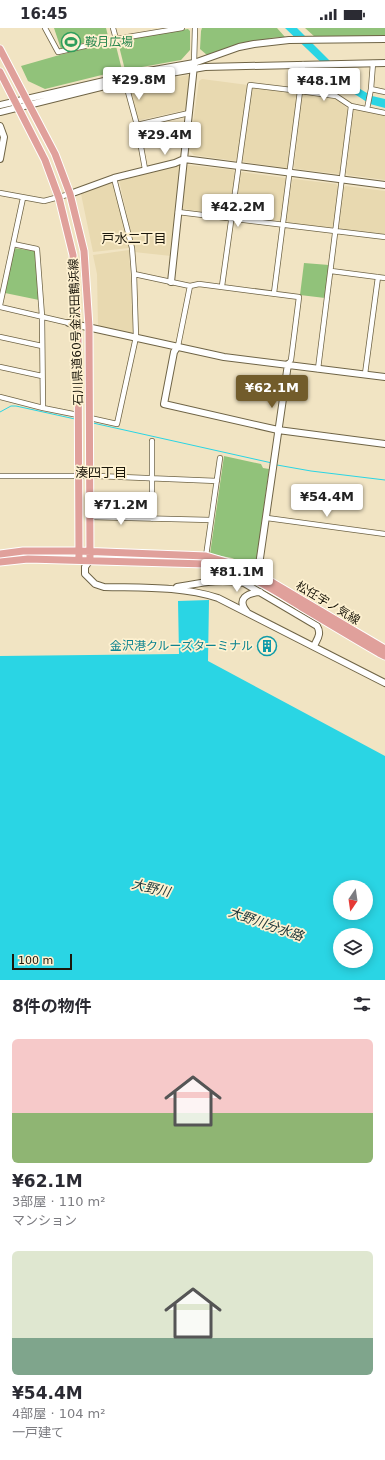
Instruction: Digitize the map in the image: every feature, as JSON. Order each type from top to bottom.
[{"type":"main road","name":"石川県道60号金沢田鶴浜線","points":[[0,49],[55,154],[70,194],[84,252],[89,328],[90,560]]},
{"type":"main road","name":"石川県道60号金沢田鶴浜線","points":[[0,72],[45,160],[59,198],[73,255],[78,325],[79,560]]},
{"type":"main road","name":"松任宇ノ気線","points":[[0,554],[23,551],[78,551],[206,556],[233,564],[385,649]]},
{"type":"main road","name":"松任宇ノ気線","points":[[0,562],[17,559],[90,560],[206,564],[232,569],[257,577],[385,656]]},
{"type":"street","points":[[45,28],[58,52],[165,29],[182,28]]},
{"type":"street","points":[[113,28],[116,39]]},
{"type":"street","points":[[171,282],[194,66],[195,28]]},
{"type":"street","points":[[0,105],[27,102],[194,66],[239,47],[269,41],[385,39]]},
{"type":"street","points":[[367,108],[373,63]]},
{"type":"street","points":[[27,102],[142,72],[194,66],[385,63]]},
{"type":"street","points":[[274,293],[304,64]]},
{"type":"street","points":[[125,81],[137,125],[145,169]]},
{"type":"street","points":[[222,286],[250,85],[336,96],[351,106],[367,108],[385,114]]},
{"type":"street","points":[[370,91],[385,92]]},
{"type":"street","points":[[0,112],[17,104]]},
{"type":"street","points":[[318,369],[351,106]]},
{"type":"street","points":[[137,125],[189,113]]},
{"type":"street","points":[[0,126],[4,137],[0,159]]},
{"type":"street","points":[[0,193],[44,201],[59,198],[114,178],[145,169],[175,163],[184,159],[385,185]]},
{"type":"street","points":[[90,418],[117,424],[136,337],[134,274],[131,241],[114,178]]},
{"type":"street","points":[[23,198],[0,306],[89,328],[224,357],[385,377]]},
{"type":"street","points":[[178,212],[385,237]]},
{"type":"street","points":[[13,244],[37,249],[42,316],[43,408]]},
{"type":"street","points":[[331,271],[385,278]]},
{"type":"street","points":[[134,274],[190,286],[199,284],[222,286],[299,297],[291,360],[288,364],[267,518],[257,577]]},
{"type":"street","points":[[365,374],[378,277]]},
{"type":"street","points":[[190,286],[178,346],[174,352],[164,404],[278,430],[385,444]]},
{"type":"street","points":[[0,338],[42,346]]},
{"type":"street","points":[[0,367],[42,376]]},
{"type":"street","points":[[0,397],[43,408],[78,414]]},
{"type":"street","points":[[152,442],[152,518]]},
{"type":"street","points":[[206,556],[220,458]]},
{"type":"street","points":[[0,476],[90,476],[217,481]]},
{"type":"street","points":[[91,517],[211,520]]},
{"type":"street","points":[[267,518],[385,534]]},
{"type":"street","points":[[79,560],[85,567]]},
{"type":"street","points":[[90,560],[85,567],[85,574],[95,584],[104,587],[183,590],[204,594],[227,602],[302,642],[314,646],[385,683]]},
{"type":"street","points":[[168,589],[211,580],[231,580],[244,583],[317,626],[320,630],[314,646]]},
{"type":"street","points":[[248,613],[244,608],[243,602],[245,596],[251,592],[261,592]]},
{"type":"shaded area","points":[[189,75],[191,77],[188,106],[186,110],[140,120],[138,119],[130,89],[131,85]]},
{"type":"shaded area","points":[[202,79],[248,85],[237,159],[235,161],[194,155],[189,150],[199,81]]},
{"type":"shaded area","points":[[254,87],[296,92],[298,94],[288,166],[286,168],[244,162],[242,160],[252,89]]},
{"type":"shaded area","points":[[302,95],[334,97],[348,110],[341,173],[339,174],[296,169],[294,167]]},
{"type":"shaded area","points":[[355,109],[385,115],[385,180],[348,175],[346,173],[353,111]]},
{"type":"shaded area","points":[[179,164],[181,165],[171,256],[134,252],[119,180],[120,178]]},
{"type":"shaded area","points":[[187,165],[233,170],[235,172],[230,213],[228,215],[183,209],[181,206],[185,167]]},
{"type":"shaded area","points":[[242,172],[286,178],[281,220],[237,216],[235,214],[240,174]]},
{"type":"shaded area","points":[[111,180],[114,183],[129,248],[93,252],[81,194],[82,192]]},
{"type":"shaded area","points":[[292,180],[336,184],[338,186],[334,226],[331,228],[289,223],[286,220]]},
{"type":"shaded area","points":[[346,186],[385,191],[385,235],[341,229],[339,227],[343,188]]},
{"type":"shaded area","points":[[129,250],[134,332],[131,334],[99,327],[98,325],[97,274],[93,255]]},
{"type":"green space","name":"鞍月広場","points":[[54,28],[106,28],[108,36],[61,49]]},
{"type":"green space","points":[[202,28],[277,28],[285,37],[253,41],[207,55],[200,49]]},
{"type":"green space","points":[[305,28],[385,28],[385,36],[315,37]]},
{"type":"green space","points":[[188,29],[190,31],[190,50],[181,60],[125,70],[118,42],[159,33]]},
{"type":"green space","points":[[115,42],[122,70],[45,89],[28,81],[21,66],[63,54]]},
{"type":"green space","points":[[14,248],[34,251],[35,253],[39,300],[5,293]]},
{"type":"green space","points":[[304,263],[329,265],[325,298],[300,295]]},
{"type":"green space","points":[[224,456],[261,464],[263,468],[269,469],[256,564],[250,566],[232,558],[210,554]]},
{"type":"water","points":[[285,28],[297,28],[355,86],[372,96],[385,99],[385,108],[370,104],[353,93]]},
{"type":"water","points":[[209,600],[208,661],[385,756],[385,980],[0,980],[0,656],[179,654],[178,601]]},
{"type":"waterway","points":[[0,412],[11,406],[16,406],[75,419]]},
{"type":"waterway","points":[[93,423],[272,463]]},
{"type":"waterway","points":[[277,465],[311,471],[385,480]]},
{"type":"place","name":"鞍月広場","points":[[71,42]]},
{"type":"place","name":"金沢港クルーズターミナル","points":[[267,646]]},
{"type":"district","name":"戸水二丁目","points":[[134,238]]},
{"type":"district","name":"湊四丁目","points":[[101,472]]},
{"type":"water label","name":"大野川","points":[[151,888]]},
{"type":"water label","name":"大野川分水路","points":[[266,924]]}]
